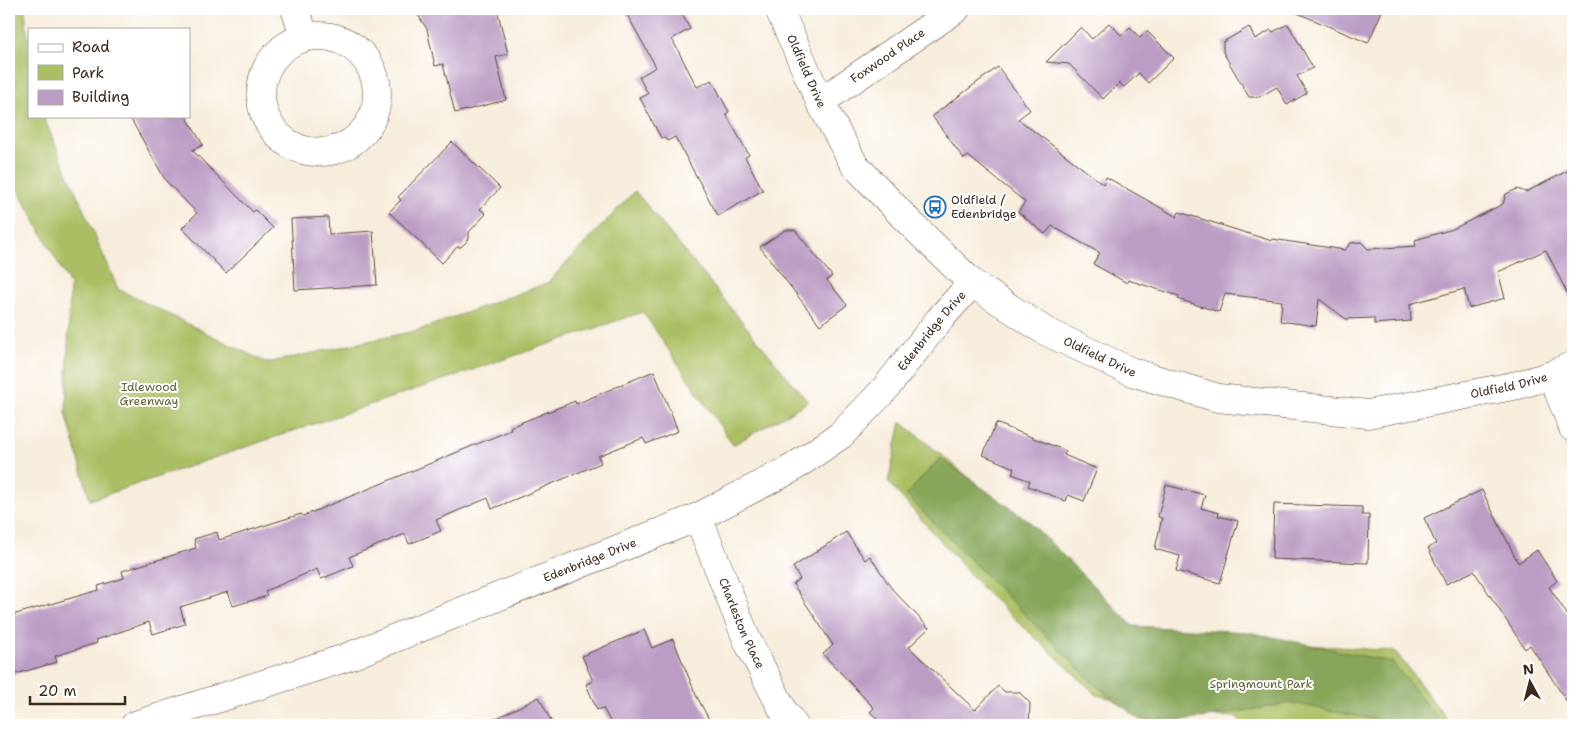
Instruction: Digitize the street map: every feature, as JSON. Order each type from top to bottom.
[{"type":"street","points":[[295,9],[306,37]]},
{"type":"street","name":"Oldfield Drive","points":[[780,9],[820,102],[854,164],[905,218],[972,283],[1046,331],[1132,372],[1218,398],[1368,414],[1518,385],[1563,370]]},
{"type":"street","name":"Foxwood Place","points":[[820,102],[956,9]]},
{"type":"street","points":[[330,36],[348,43],[370,64],[377,83],[377,100],[372,119],[366,129],[351,142],[339,149],[318,152],[291,144],[281,138],[268,122],[262,106],[261,86],[268,67],[287,45],[306,37],[330,36]]},
{"type":"street","name":"Edenbridge Drive","points":[[134,725],[345,658],[698,517],[791,469],[841,435],[884,390],[939,320],[972,283]]},
{"type":"street","points":[[1563,370],[1573,428]]},
{"type":"street","name":"Charleston Place","points":[[698,517],[747,640],[784,712],[794,725]]},
{"type":"green space","name":"Idlewood Greenway","points":[[9,9],[25,9],[28,39],[28,118],[44,118],[118,289],[267,363],[419,330],[547,283],[635,191],[808,402],[733,445],[643,312],[90,500],[66,413],[70,285],[9,173]]},
{"type":"green space","name":"Springmount Park","points":[[901,422],[998,501],[1120,632],[1395,651],[1451,725],[1244,725],[1237,717],[1176,714],[1097,695],[986,592],[888,482]]},
{"type":"green space","name":"Springmount Park","points":[[940,458],[1029,521],[1133,626],[1248,632],[1392,662],[1443,725],[1393,725],[1391,723],[1292,703],[1189,720],[1140,720],[1093,683],[906,495]]},
{"type":"building","points":[[414,9],[497,9],[508,54],[496,57],[506,100],[455,113],[443,64],[435,66],[427,29]]},
{"type":"building","points":[[624,9],[679,9],[690,29],[672,39],[697,87],[712,80],[729,112],[726,114],[749,155],[745,157],[763,190],[718,216],[675,137],[667,141],[664,137],[661,138],[640,98],[648,94],[639,77],[656,67]]},
{"type":"building","points":[[1288,9],[1383,9],[1368,43]]},
{"type":"building","points":[[1109,23],[1121,35],[1130,27],[1140,38],[1147,31],[1174,58],[1148,83],[1139,73],[1124,87],[1119,83],[1103,99],[1069,64],[1046,62],[1081,27],[1092,39]]},
{"type":"building","points":[[1288,24],[1313,68],[1297,76],[1307,93],[1287,105],[1277,87],[1259,97],[1249,97],[1223,52],[1223,42],[1249,27],[1255,39],[1271,30],[1273,32]]},
{"type":"building","points":[[998,67],[1030,110],[1018,119],[1103,184],[1106,177],[1177,217],[1179,212],[1272,241],[1272,239],[1345,250],[1351,243],[1361,242],[1368,249],[1416,246],[1415,240],[1453,229],[1503,204],[1506,194],[1517,189],[1526,192],[1573,168],[1573,305],[1546,250],[1498,272],[1505,298],[1469,308],[1464,289],[1410,304],[1411,321],[1374,324],[1374,318],[1346,319],[1319,299],[1316,326],[1280,321],[1282,301],[1225,294],[1219,312],[1178,299],[1179,296],[1128,280],[1127,283],[1093,264],[1100,253],[1052,226],[1045,234],[1018,212],[1025,202],[968,156],[964,159],[932,116]]},
{"type":"building","points":[[130,118],[187,118],[203,145],[192,150],[253,212],[255,210],[273,228],[226,273],[182,228],[197,213],[166,181]]},
{"type":"building","points":[[452,142],[500,188],[480,209],[486,214],[469,232],[469,239],[461,247],[457,247],[442,263],[389,212],[401,200],[398,197]]},
{"type":"building","points":[[328,217],[329,234],[373,231],[377,285],[295,290],[291,219]]},
{"type":"building","points":[[785,230],[795,230],[832,276],[827,280],[847,305],[820,325],[760,247]]},
{"type":"building","points":[[654,371],[678,431],[646,444],[643,438],[598,456],[601,463],[492,509],[488,498],[436,520],[441,531],[409,544],[405,534],[349,557],[353,566],[321,579],[317,569],[265,591],[267,596],[233,606],[228,592],[180,607],[185,624],[153,634],[149,622],[96,640],[97,643],[55,656],[57,662],[9,676],[9,616],[99,590],[98,586],[124,578],[122,571],[196,548],[194,539],[217,532],[219,540],[301,514],[303,516],[511,430],[510,427],[575,401],[576,404]]},
{"type":"building","points":[[996,423],[1066,451],[1064,455],[1097,469],[1084,501],[1068,495],[1066,501],[1028,486],[1030,481],[1012,474],[1014,468],[983,455]]},
{"type":"building","points":[[1166,485],[1205,495],[1201,508],[1219,513],[1218,516],[1238,521],[1220,583],[1176,571],[1180,556],[1155,549],[1162,518],[1158,517]]},
{"type":"building","points":[[1482,490],[1518,563],[1537,550],[1557,581],[1549,587],[1573,623],[1573,711],[1530,645],[1525,649],[1474,571],[1446,584],[1428,548],[1436,544],[1424,518]]},
{"type":"building","points":[[1274,504],[1362,507],[1362,515],[1369,515],[1368,563],[1272,559]]},
{"type":"building","points":[[846,532],[865,560],[870,556],[892,589],[929,628],[909,647],[975,710],[998,686],[1005,692],[1019,692],[1030,703],[1029,725],[884,725],[870,712],[874,708],[823,654],[833,645],[793,584],[800,579],[793,567]]},
{"type":"building","points":[[644,630],[652,648],[673,639],[696,695],[712,725],[612,725],[603,708],[597,710],[586,684],[593,681],[582,656]]},
{"type":"building","points":[[539,697],[553,725],[483,725]]},
{"type":"place","name":"Oldfield / Edenbridge","points":[[935,207]]}]
